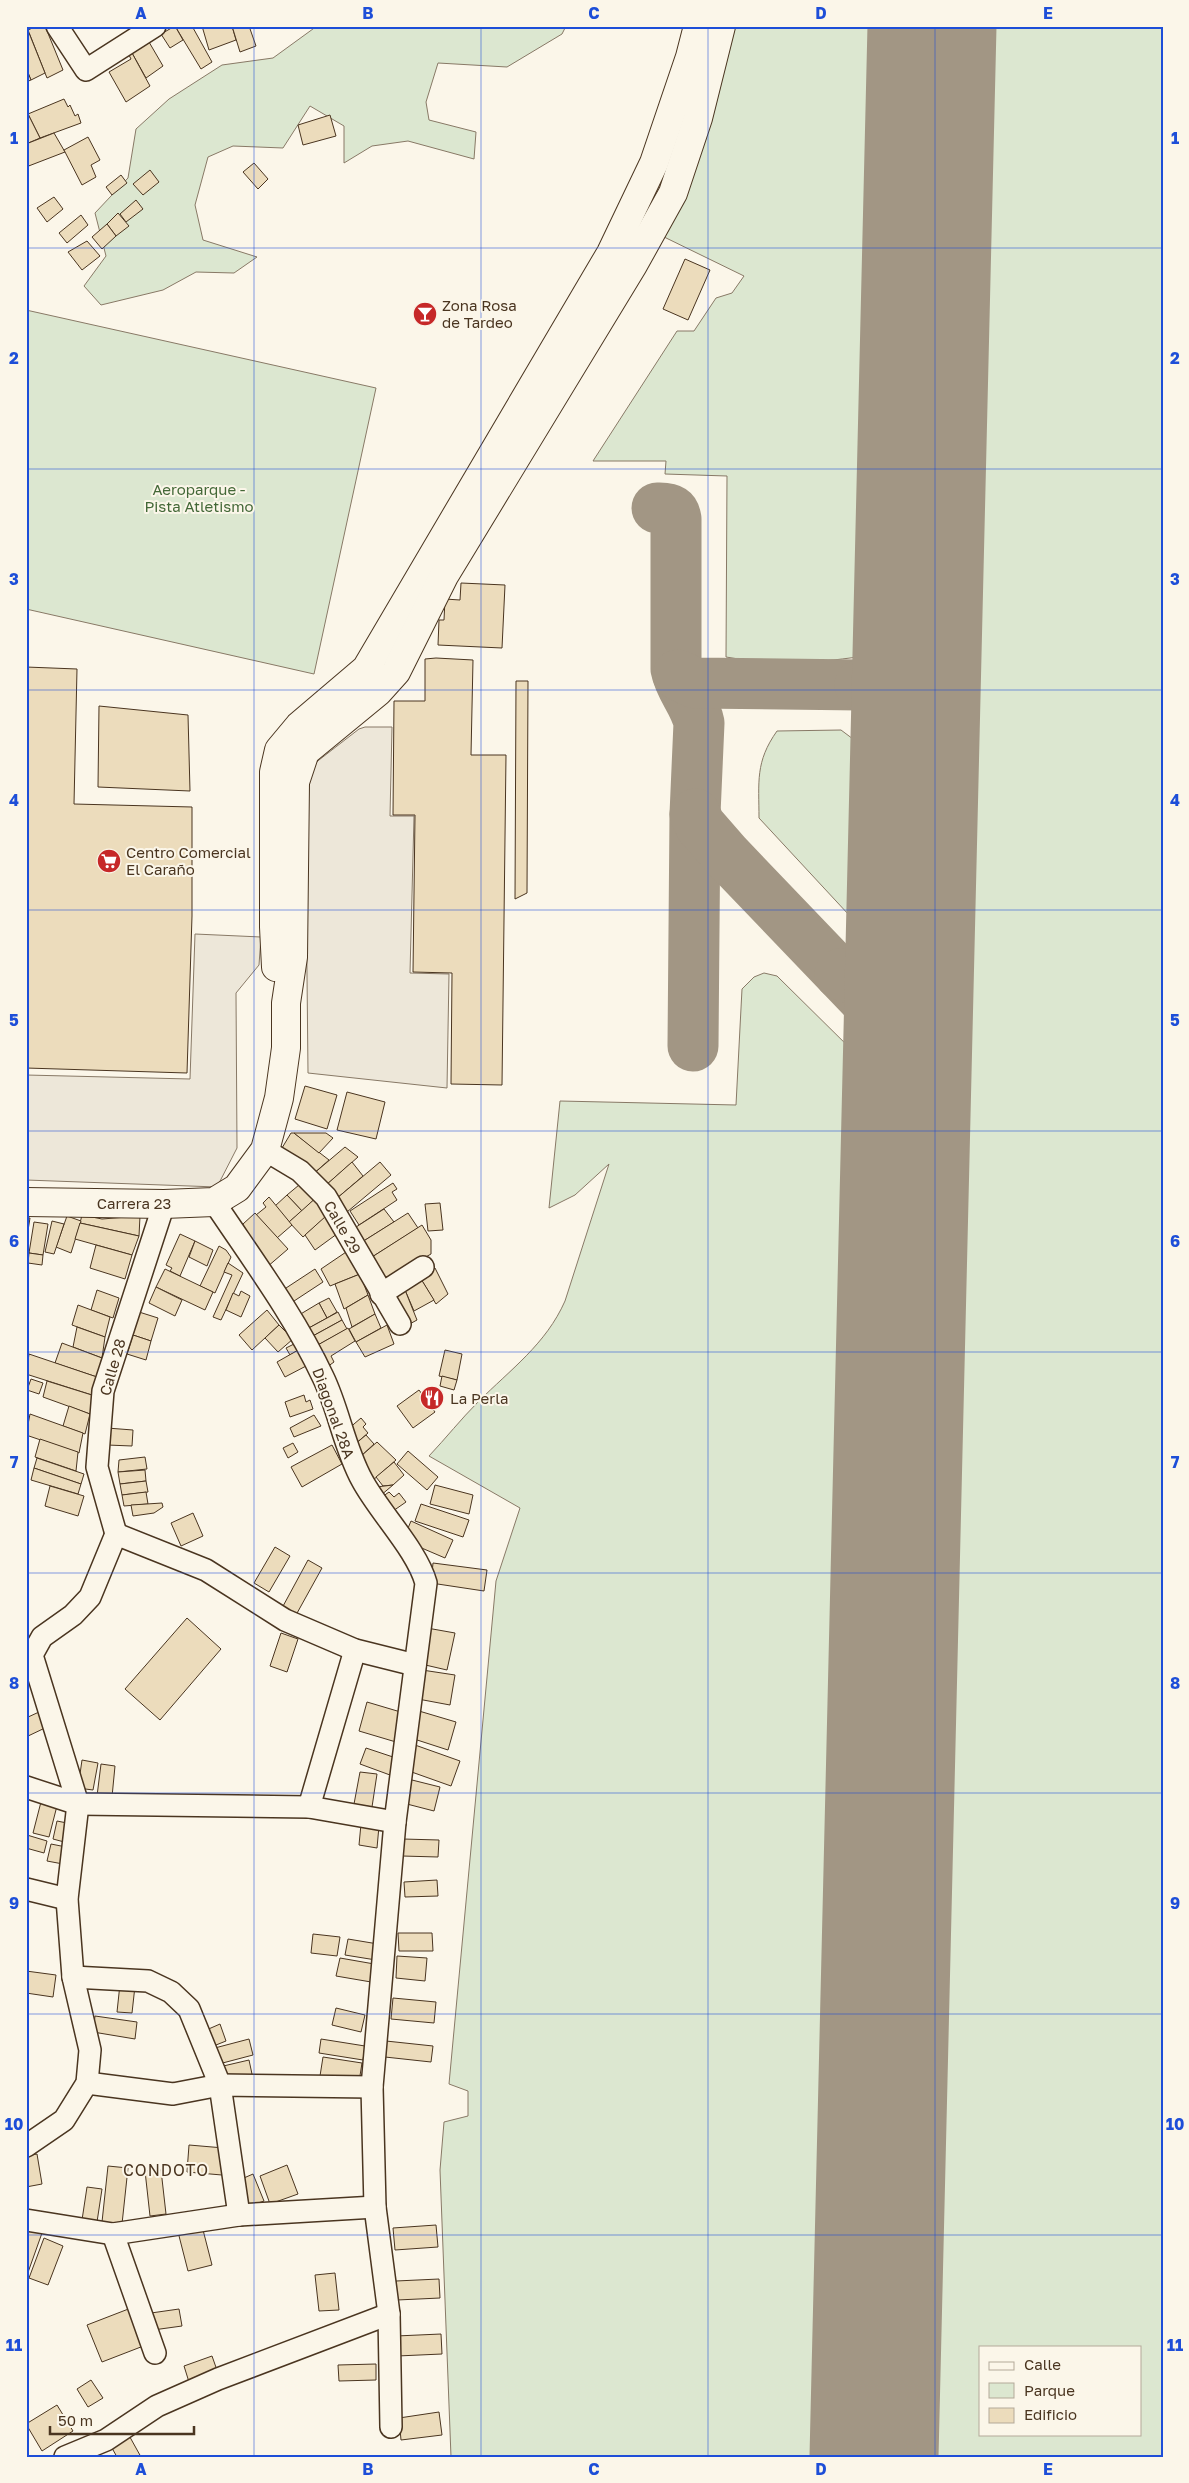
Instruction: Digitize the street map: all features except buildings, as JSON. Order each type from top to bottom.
[{"type":"main road","points":[[286,1002],[278,978],[274,954],[274,772],[279,750],[299,726],[366,669],[611,253],[654,163],[690,57],[698,26]]},
{"type":"main road","points":[[264,1150],[279,1098],[286,1048],[286,1002],[293,957],[295,782],[305,752],[378,692],[396,672],[444,576],[633,265],[673,193],[698,118],[721,26]]},
{"type":"main road","name":"Carrera 23","points":[[26,1202],[164,1204],[214,1202],[237,1188],[264,1150]]},
{"type":"street","points":[[57,26],[86,70],[155,26]]},
{"type":"street","name":"Calle 29","points":[[264,1150],[300,1171],[326,1197],[400,1324]]},
{"type":"street","name":"Diagonal 28A","points":[[214,1202],[302,1335],[324,1378],[354,1465],[370,1495],[423,1573],[426,1583],[416,1665]]},
{"type":"street","name":"Calle 28","points":[[116,1534],[97,1468],[103,1391],[164,1204]]},
{"type":"street","points":[[381,1294],[423,1267]]},
{"type":"street","points":[[26,2146],[64,2120],[86,2083],[90,2050],[74,1977],[67,1899],[78,1804],[32,1655],[42,1637],[73,1615],[90,1597],[116,1534],[206,1570],[285,1620],[355,1650],[416,1665],[395,1822],[372,2086],[375,2207],[389,2314],[391,2428]]},
{"type":"street","points":[[309,1807],[355,1650]]},
{"type":"street","points":[[26,1787],[78,1804],[309,1807],[395,1822]]},
{"type":"street","points":[[26,1889],[67,1899]]},
{"type":"street","points":[[74,1977],[148,1981],[172,1992],[189,2009],[220,2085],[239,2215]]},
{"type":"street","points":[[86,2083],[173,2094],[220,2085],[372,2086]]},
{"type":"street","points":[[26,2220],[113,2234],[239,2215],[375,2207]]},
{"type":"street","points":[[113,2234],[155,2353]]},
{"type":"street","points":[[65,2457],[106,2440],[157,2406],[218,2379],[389,2314]]},
{"type":"green space","points":[[317,26],[566,26],[562,34],[507,67],[438,63],[426,102],[429,120],[476,132],[474,159],[408,141],[372,146],[344,163],[344,126],[310,106],[283,148],[233,146],[208,157],[195,205],[203,240],[257,257],[234,273],[196,272],[163,290],[101,305],[84,286],[106,256],[95,213],[128,178],[136,129],[169,99],[222,65],[273,58]]},
{"type":"green space","points":[[729,26],[887,26],[871,655],[799,662],[763,662],[726,657],[727,476],[665,474],[666,461],[593,461],[677,331],[694,331],[716,298],[732,293],[744,276],[660,235]]},
{"type":"green space","points":[[983,26],[1163,26],[1163,2457],[933,2457]]},
{"type":"green space","name":"Aeroparque - Pista Atletismo","points":[[26,310],[376,388],[314,674],[26,609]]},
{"type":"green space","points":[[841,730],[853,739],[849,915],[759,818],[759,783],[762,763],[770,742],[777,731]]},
{"type":"green space","points":[[764,973],[777,976],[858,1056],[833,2457],[451,2457],[440,2170],[444,2122],[468,2116],[468,2091],[449,2084],[496,1581],[520,1508],[429,1456],[472,1408],[538,1343],[565,1301],[609,1164],[575,1195],[549,1208],[560,1101],[736,1105],[742,989],[754,977]]},
{"type":"shaded area","points":[[365,727],[392,727],[390,816],[414,816],[410,973],[449,974],[447,1088],[308,1073],[306,875],[309,781],[314,765],[319,760],[359,729]]},
{"type":"shaded area","points":[[195,934],[261,937],[259,965],[236,993],[237,1148],[217,1187],[26,1180],[26,1075],[190,1079]]},
{"type":"taxiway","points":[[657,508],[672,510],[676,519],[676,669],[699,723],[695,814],[693,1046]]},
{"type":"taxiway","points":[[678,675],[695,683],[860,685],[880,677],[896,665],[908,650],[918,631]]},
{"type":"taxiway","points":[[860,685],[872,690],[896,708],[906,723],[915,745]]},
{"type":"taxiway","points":[[695,814],[700,825],[727,856],[885,1021],[900,1045],[907,1081]]},
{"type":"taxiway","points":[[840,974],[852,978],[864,978],[884,969],[893,962],[911,931]]},
{"type":"runway","points":[[874,2457],[932,26]]},
{"type":"place","name":"Zona Rosa de Tardeo","points":[[425,314]]},
{"type":"place","name":"Centro Comercial El Caraño","points":[[109,861]]},
{"type":"place","name":"La Perla","points":[[432,1398]]},
{"type":"district","name":"CONDOTO","points":[[166,2170]]}]
